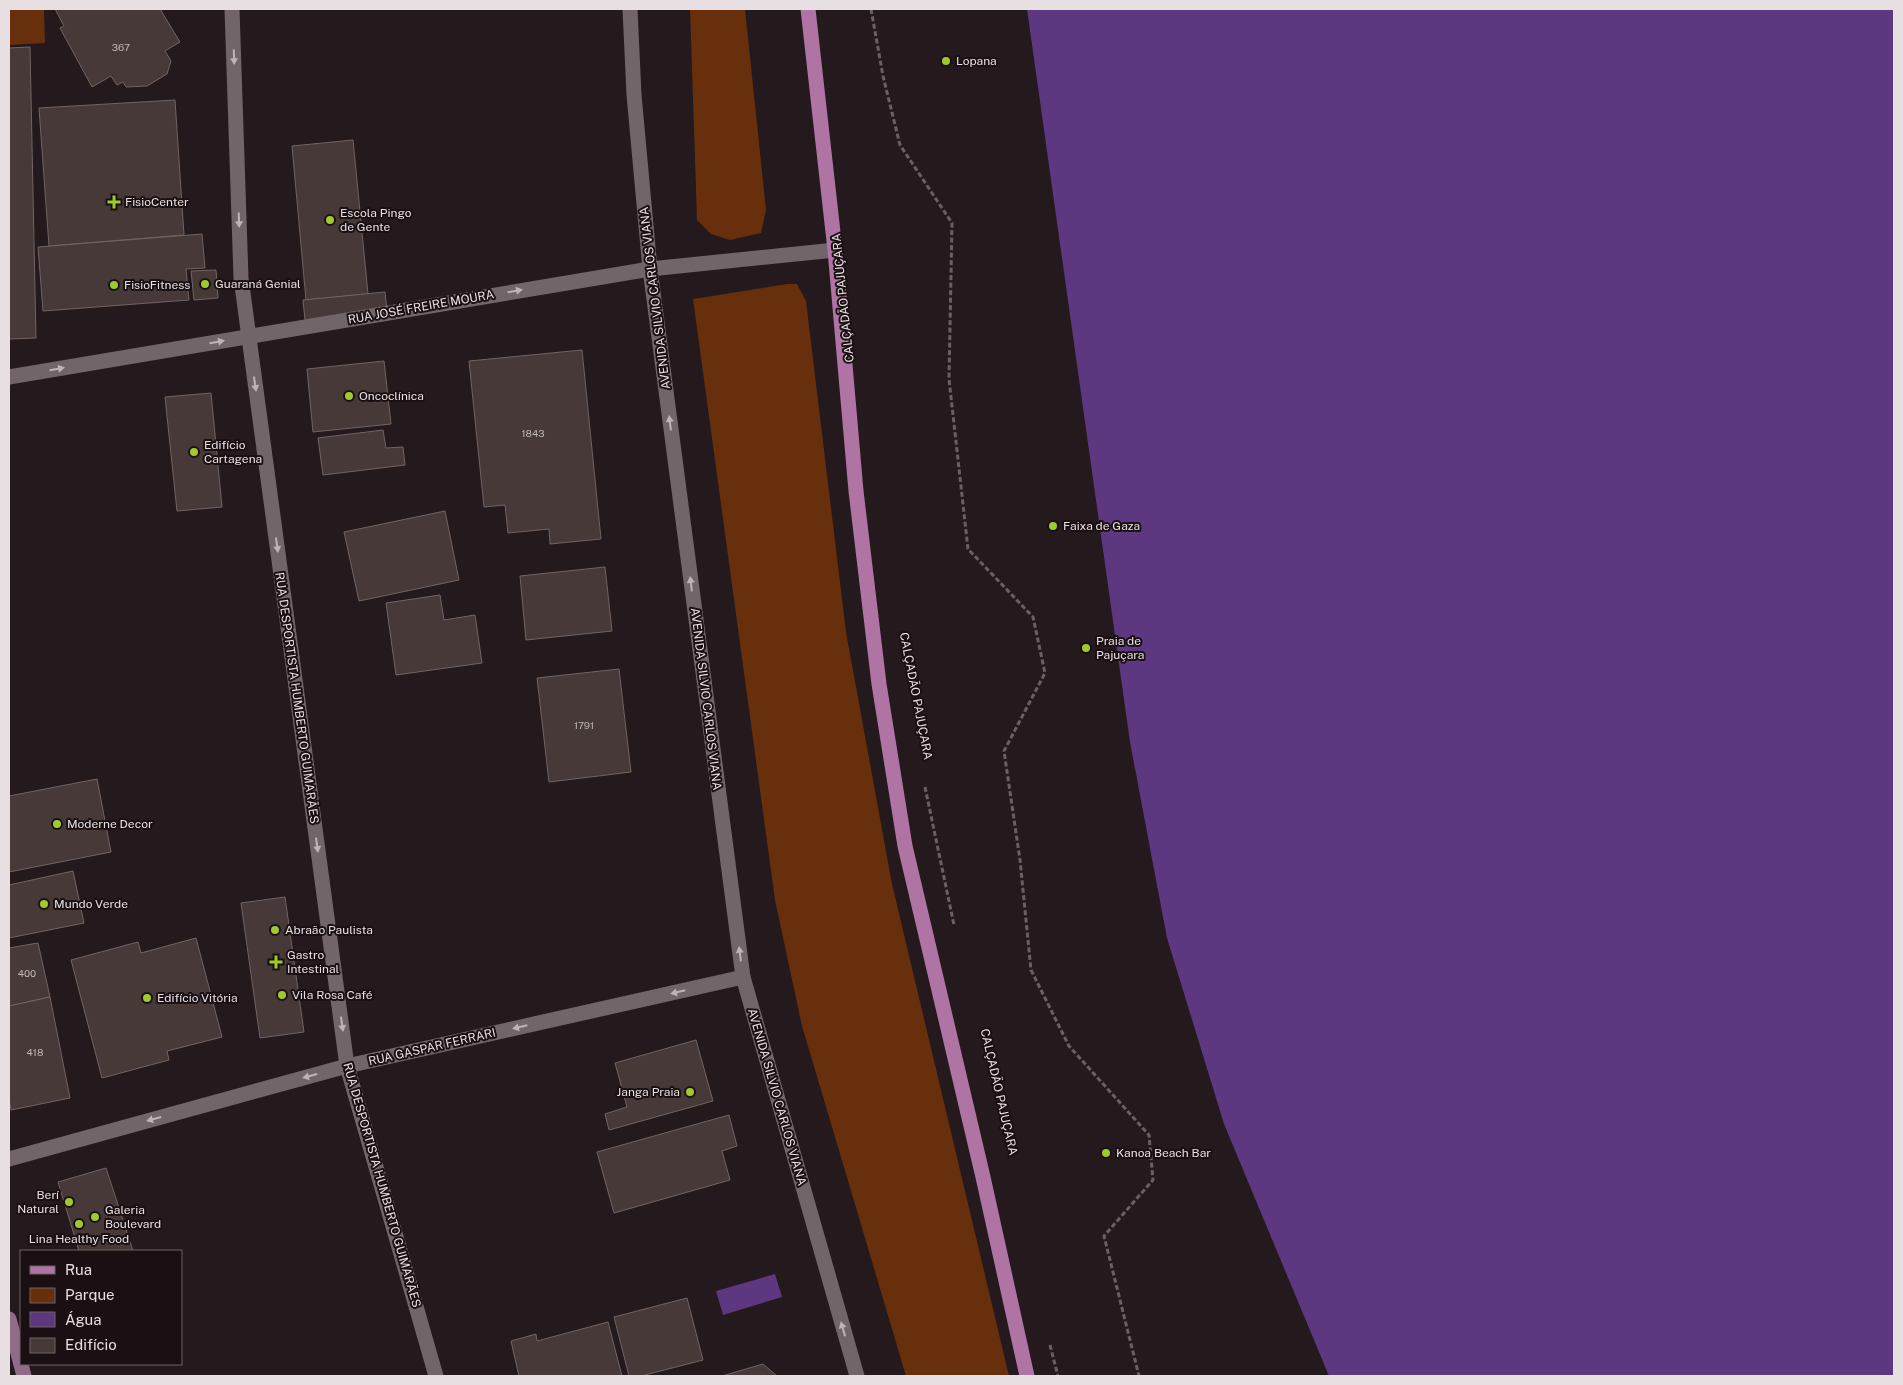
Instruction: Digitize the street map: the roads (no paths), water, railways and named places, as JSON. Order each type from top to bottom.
[{"type":"main road","points":[[808,9],[835,250],[856,490],[878,684],[905,846],[983,1177],[1027,1376]]},
{"type":"street","name":"RUA DESPORTISTA HUMBERTO GUIMARÃES","points":[[232,9],[241,278],[347,1066],[436,1376]]},
{"type":"street","name":"AVENIDA SILVIO CARLOS VIANA","points":[[630,9],[634,95],[650,269],[743,977],[857,1376]]},
{"type":"street","name":"RUA JOSÉ FREIRE MOURA","points":[[9,377],[650,269],[835,250]]},
{"type":"street","name":"RUA GASPAR FERRARI","points":[[9,1159],[347,1066],[743,977]]},
{"type":"street","points":[[9,1319],[20,1361]]},
{"type":"water","points":[[1027,9],[1894,9],[1894,1376],[1329,1376],[1224,1124],[1167,938],[1130,742]]},
{"type":"water","points":[[775,1274],[782,1297],[723,1315],[716,1291]]},
{"type":"place","name":"Lopana","points":[[946,61]]},
{"type":"place","name":"FisioCenter","points":[[114,202]]},
{"type":"place","name":"Escola Pingo de Gente","points":[[330,220]]},
{"type":"place","name":"Guaraná Genial","points":[[205,284]]},
{"type":"place","name":"FisioFitness","points":[[114,285]]},
{"type":"place","name":"Oncoclínica","points":[[349,396]]},
{"type":"place","name":"Edifício Cartagena","points":[[194,452]]},
{"type":"place","name":"Faixa de Gaza","points":[[1053,526]]},
{"type":"place","name":"Praia de Pajuçara","points":[[1086,648]]},
{"type":"place","name":"Moderne Decor","points":[[57,824]]},
{"type":"place","name":"Mundo Verde","points":[[44,904]]},
{"type":"place","name":"Abraão Paulista","points":[[275,930]]},
{"type":"place","name":"Gastro Intestinal","points":[[276,962]]},
{"type":"place","name":"Vila Rosa Café","points":[[282,995]]},
{"type":"place","name":"Edifício Vitória","points":[[147,998]]},
{"type":"place","name":"Janga Praia","points":[[690,1092]]},
{"type":"place","name":"Kanoa Beach Bar","points":[[1106,1153]]},
{"type":"place","name":"Berí Natural","points":[[69,1202]]},
{"type":"place","name":"Galeria Boulevard","points":[[95,1217]]},
{"type":"place","name":"Lina Healthy Food","points":[[79,1224]]}]
